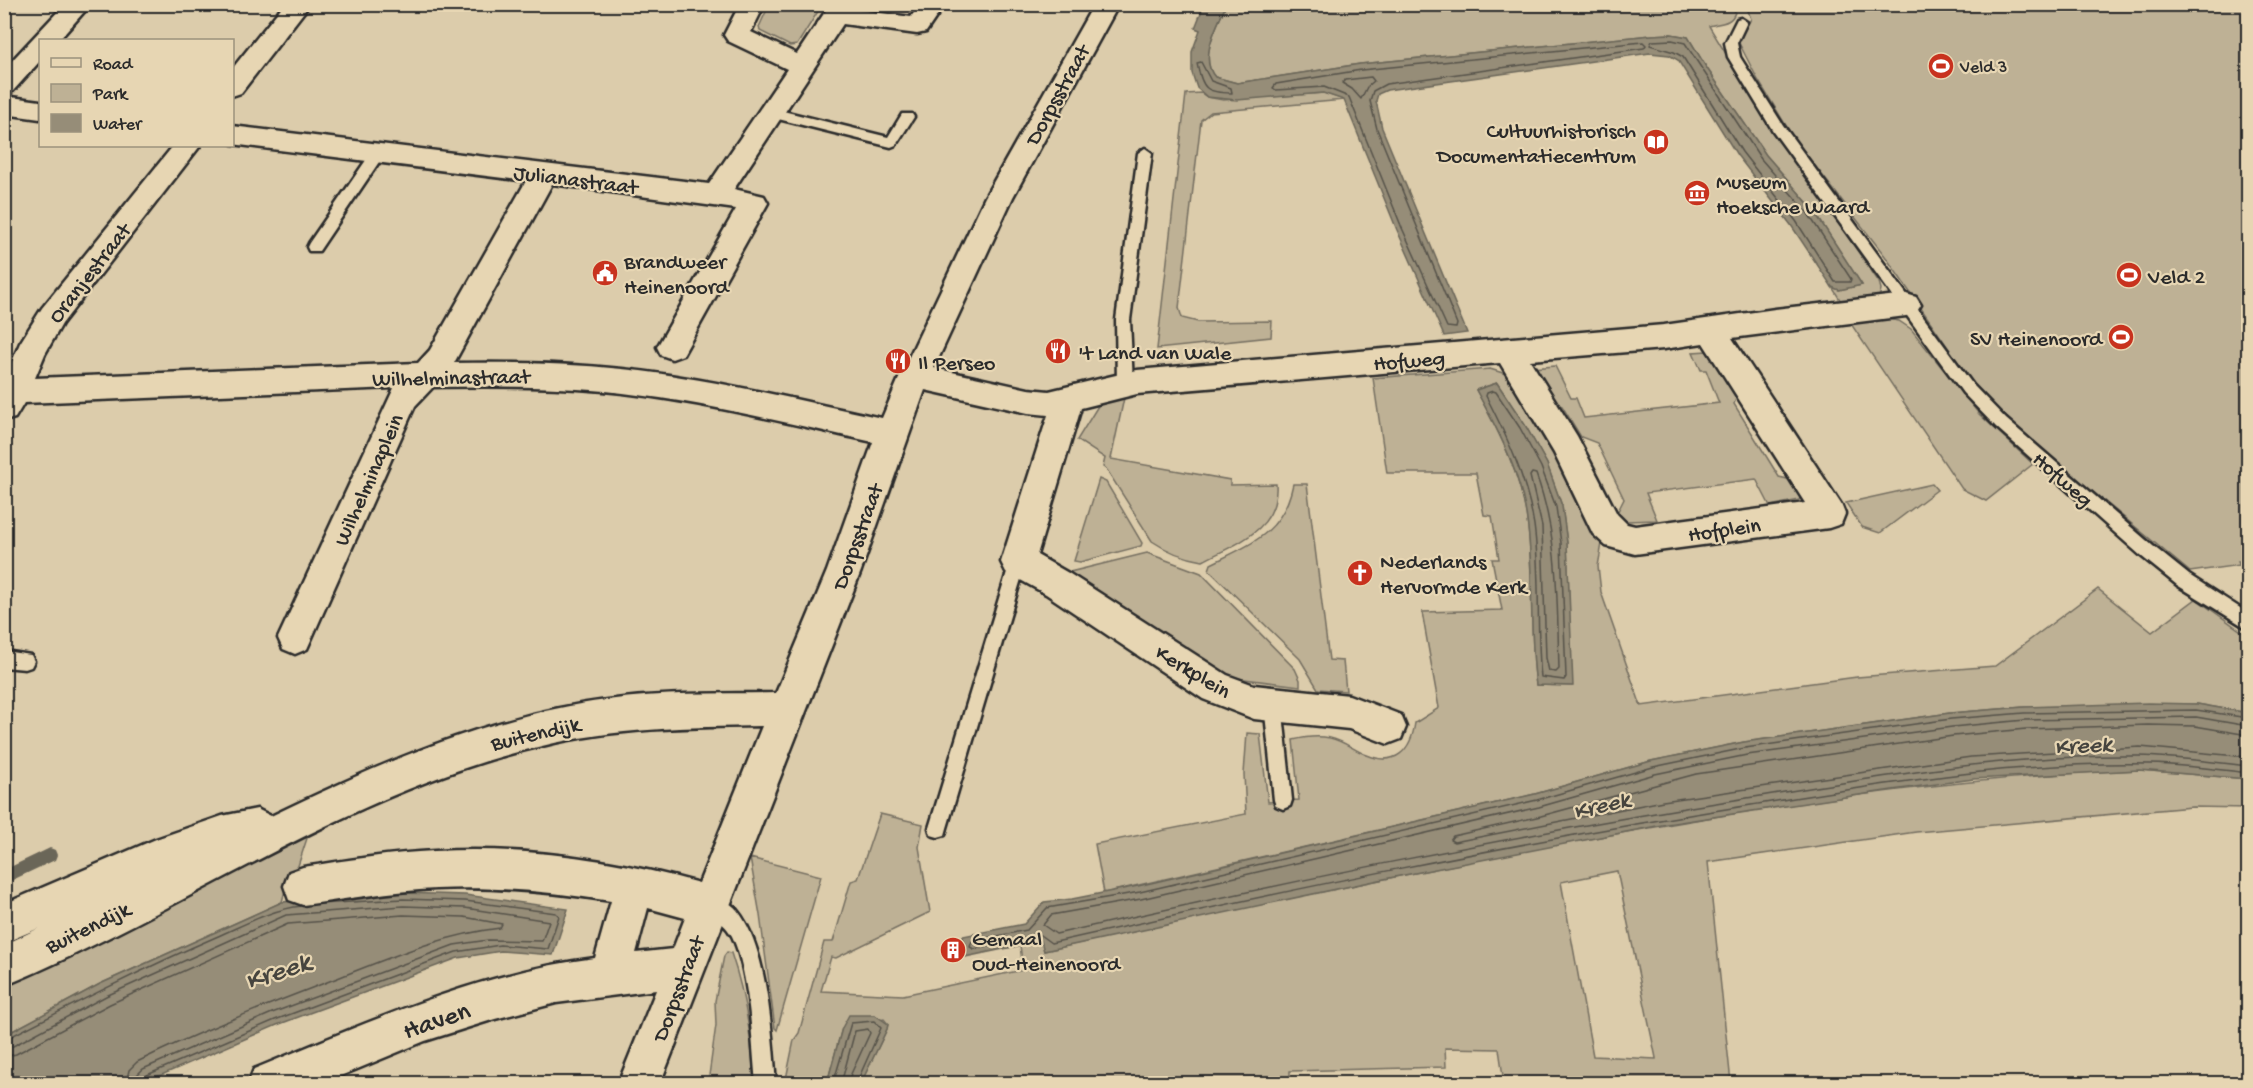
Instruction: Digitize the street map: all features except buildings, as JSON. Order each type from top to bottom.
[{"type":"street","points":[[46,39],[79,4]]},
{"type":"street","points":[[234,84],[298,4]]},
{"type":"street","points":[[753,4],[737,36],[803,67]]},
{"type":"street","points":[[717,195],[836,15],[917,26],[933,4]]},
{"type":"street","name":"Dorpsstraat","points":[[639,1083],[844,571],[892,433],[915,376],[999,197],[1107,4]]},
{"type":"street","points":[[4,85],[39,47]]},
{"type":"street","points":[[4,105],[39,110]]},
{"type":"street","name":"Julianastraat","points":[[234,135],[717,195],[754,203],[672,347]]},
{"type":"street","name":"Oranjestraat","points":[[8,397],[52,316],[186,147]]},
{"type":"street","name":"Wilhelminaplein","points":[[295,638],[403,399],[441,358],[544,174]]},
{"type":"street","name":"Hofweg","points":[[915,376],[1028,401],[1049,403],[1125,384],[1711,331],[1775,320],[1906,305]]},
{"type":"street","name":"Hofplein","points":[[1509,351],[1566,445],[1605,524],[1618,536],[1635,540],[1829,513],[1711,331]]},
{"type":"street","name":"Wilhelminastraat","points":[[8,397],[425,375],[539,374],[624,381],[727,397],[892,433]]},
{"type":"street","points":[[1018,562],[1068,400]]},
{"type":"street","name":"Kerkplein","points":[[1018,562],[1059,584],[1215,687],[1242,699],[1349,712],[1388,727]]},
{"type":"street","name":"Buitendijk","points":[[4,966],[297,821],[446,757],[535,730],[585,719],[636,714],[787,709]]},
{"type":"street","name":"Buitendijk","points":[[4,924],[156,858],[192,845],[248,828],[297,821]]},
{"type":"street","points":[[303,886],[388,874],[452,869],[563,874],[662,891],[709,906]]},
{"type":"street","points":[[610,976],[634,886]]},
{"type":"street","name":"Haven","points":[[269,1083],[425,1021],[495,999],[556,983],[685,967]]},
{"type":"lane","name":"Hofweg","points":[[1741,22],[1731,42],[1734,57],[1778,128],[1968,390],[2001,423],[2165,566],[2248,622]]},
{"type":"lane","points":[[771,113],[891,142],[907,117]]},
{"type":"lane","points":[[314,247],[378,153]]},
{"type":"lane","points":[[1125,384],[1123,320],[1144,153]]},
{"type":"lane","points":[[938,828],[1018,562]]},
{"type":"lane","points":[[4,660],[25,661]]},
{"type":"lane","points":[[1274,704],[1283,800]]},
{"type":"lane","points":[[709,906],[722,909],[730,916],[741,935],[751,970],[766,1083]]},
{"type":"green space","points":[[769,4],[822,5],[797,45],[790,46],[760,31],[759,27]]},
{"type":"green space","points":[[1226,5],[1732,5],[1735,12],[1731,19],[1709,26],[1762,113],[1879,282],[1881,289],[1879,299],[1844,306],[1832,287],[1839,290],[1862,285],[1812,208],[1766,155],[1688,37],[1671,34],[1652,35],[1360,64],[1237,83],[1215,77],[1208,60],[1211,41]]},
{"type":"green space","name":"SV Heinenoord","points":[[1746,5],[2248,5],[2248,560],[2238,562],[2240,565],[2190,572],[2011,424],[1980,394],[1885,256],[1795,140],[1758,80],[1739,43],[1751,19]]},
{"type":"green space","points":[[1201,93],[1207,97],[1223,100],[1324,93],[1344,100],[1211,112],[1201,120],[1179,308],[1182,318],[1198,322],[1272,321],[1271,337],[1157,349],[1186,94]]},
{"type":"green space","points":[[1882,318],[1899,321],[1911,329],[1979,414],[2033,464],[1986,501],[1962,489],[1849,321]]},
{"type":"green space","points":[[1707,351],[1715,356],[1739,391],[1734,404],[1779,477],[1796,481],[1801,496],[1799,500],[1770,506],[1756,479],[1646,493],[1657,520],[1626,521],[1617,513],[1624,499],[1597,443],[1581,437],[1562,406],[1555,405],[1532,368],[1555,366],[1571,398],[1576,398],[1584,418],[1719,403],[1706,370],[1701,370],[1693,352]]},
{"type":"green space","points":[[1490,369],[1506,374],[1517,385],[1603,538],[1598,566],[1601,592],[1641,706],[1857,677],[1995,666],[2098,589],[2152,632],[2196,599],[2248,636],[2248,713],[2197,704],[2024,707],[1950,713],[1744,742],[1651,761],[1535,794],[1104,893],[1095,844],[1246,814],[1244,774],[1247,733],[1260,734],[1268,802],[1299,800],[1293,740],[1311,737],[1330,738],[1377,758],[1386,759],[1400,754],[1410,741],[1415,723],[1439,708],[1422,612],[1502,610],[1492,559],[1499,559],[1492,516],[1484,515],[1476,473],[1387,473],[1373,378]],"holes":[[[1497,383],[1547,464],[1562,506],[1567,543],[1572,686],[1536,685],[1530,548],[1525,510],[1516,474],[1494,423],[1476,390]]]},
{"type":"green space","points":[[1124,398],[1111,459],[1230,480],[1230,485],[1276,484],[1271,513],[1263,524],[1242,541],[1203,561],[1177,554],[1152,541],[1103,467],[1105,458],[1077,440],[1101,401]]},
{"type":"green space","points":[[1099,479],[1106,482],[1142,543],[1141,546],[1080,562],[1074,561]]},
{"type":"green space","points":[[1293,484],[1307,484],[1329,660],[1343,661],[1346,691],[1318,689],[1300,659],[1209,570],[1211,564],[1252,543],[1273,526],[1282,514]]},
{"type":"green space","points":[[1932,484],[1937,490],[1880,533],[1862,527],[1846,503]]},
{"type":"green space","points":[[1147,553],[1201,573],[1295,669],[1300,686],[1220,676],[1069,575],[1070,572]]},
{"type":"green space","points":[[2139,770],[2248,779],[2248,808],[2192,807],[1916,832],[1708,862],[1731,1083],[1504,1083],[1499,1049],[1445,1048],[1446,1067],[1290,1071],[1290,1083],[861,1083],[887,1029],[888,1024],[884,1019],[842,1028],[827,1083],[785,1084],[794,1040],[799,1033],[824,942],[833,942],[851,881],[858,879],[880,814],[923,824],[919,847],[930,912],[836,958],[831,957],[821,991],[903,995],[1023,970],[1020,945],[1042,941],[1044,951],[1509,854],[1744,812],[1901,790],[2060,774]],"holes":[[[1617,871],[1656,1059],[1593,1056],[1561,882]]]},
{"type":"green space","points":[[312,823],[296,872],[289,875],[282,902],[100,984],[5,1035],[5,976]]},
{"type":"green space","points":[[750,858],[821,876],[777,1030],[775,1028]]},
{"type":"green space","points":[[727,952],[731,953],[744,1001],[752,1050],[754,1083],[708,1083],[716,1025],[715,1001],[724,956]]},
{"type":"water","points":[[1204,5],[1226,5],[1211,41],[1208,60],[1215,77],[1237,83],[1360,64],[1652,35],[1671,34],[1688,37],[1766,155],[1812,208],[1862,285],[1839,290],[1832,287],[1791,225],[1737,155],[1678,60],[1669,55],[1650,53],[1387,90],[1378,94],[1376,101],[1382,128],[1467,333],[1444,336],[1397,230],[1344,100],[1323,93],[1237,100],[1207,97],[1197,88],[1192,73],[1192,52],[1200,30],[1195,28]]},
{"type":"water","points":[[1497,383],[1547,464],[1562,506],[1567,543],[1573,686],[1536,685],[1530,548],[1525,509],[1509,456],[1476,390]]},
{"type":"water","name":"Kreek","points":[[2148,703],[2197,704],[2248,713],[2248,779],[2139,770],[1974,779],[1892,790],[1667,824],[1384,879],[1044,951],[1041,941],[965,957],[963,936],[1024,924],[1044,902],[1138,886],[1535,794],[1651,761],[1744,742],[1950,713],[2024,707]]},
{"type":"water","name":"Kreek","points":[[403,893],[465,895],[568,909],[553,955],[501,951],[458,958],[277,1025],[143,1083],[5,1084],[5,1035],[100,984],[282,902]]},
{"type":"water","points":[[849,1015],[875,1015],[888,1024],[887,1029],[861,1083],[827,1083],[842,1028]]},
{"type":"waterway","points":[[4,877],[50,855]]},
{"type":"place","name":"Veld 3","points":[[1941,66]]},
{"type":"place","name":"Cultuurhistorisch Documentatiecentrum","points":[[1656,142]]},
{"type":"place","name":"Museum Hoeksche Waard","points":[[1697,193]]},
{"type":"place","name":"Brandweer Heinenoord","points":[[605,273]]},
{"type":"place","name":"Veld 2","points":[[2129,275]]},
{"type":"place","name":"SV Heinenoord","points":[[2121,337]]},
{"type":"place","name":"'t Land van Wale","points":[[1058,351]]},
{"type":"place","name":"Il Perseo","points":[[898,361]]},
{"type":"place","name":"Nederlands Hervormde Kerk","points":[[1360,573]]},
{"type":"place","name":"Gemaal Oud-Heinenoord","points":[[953,950]]}]
